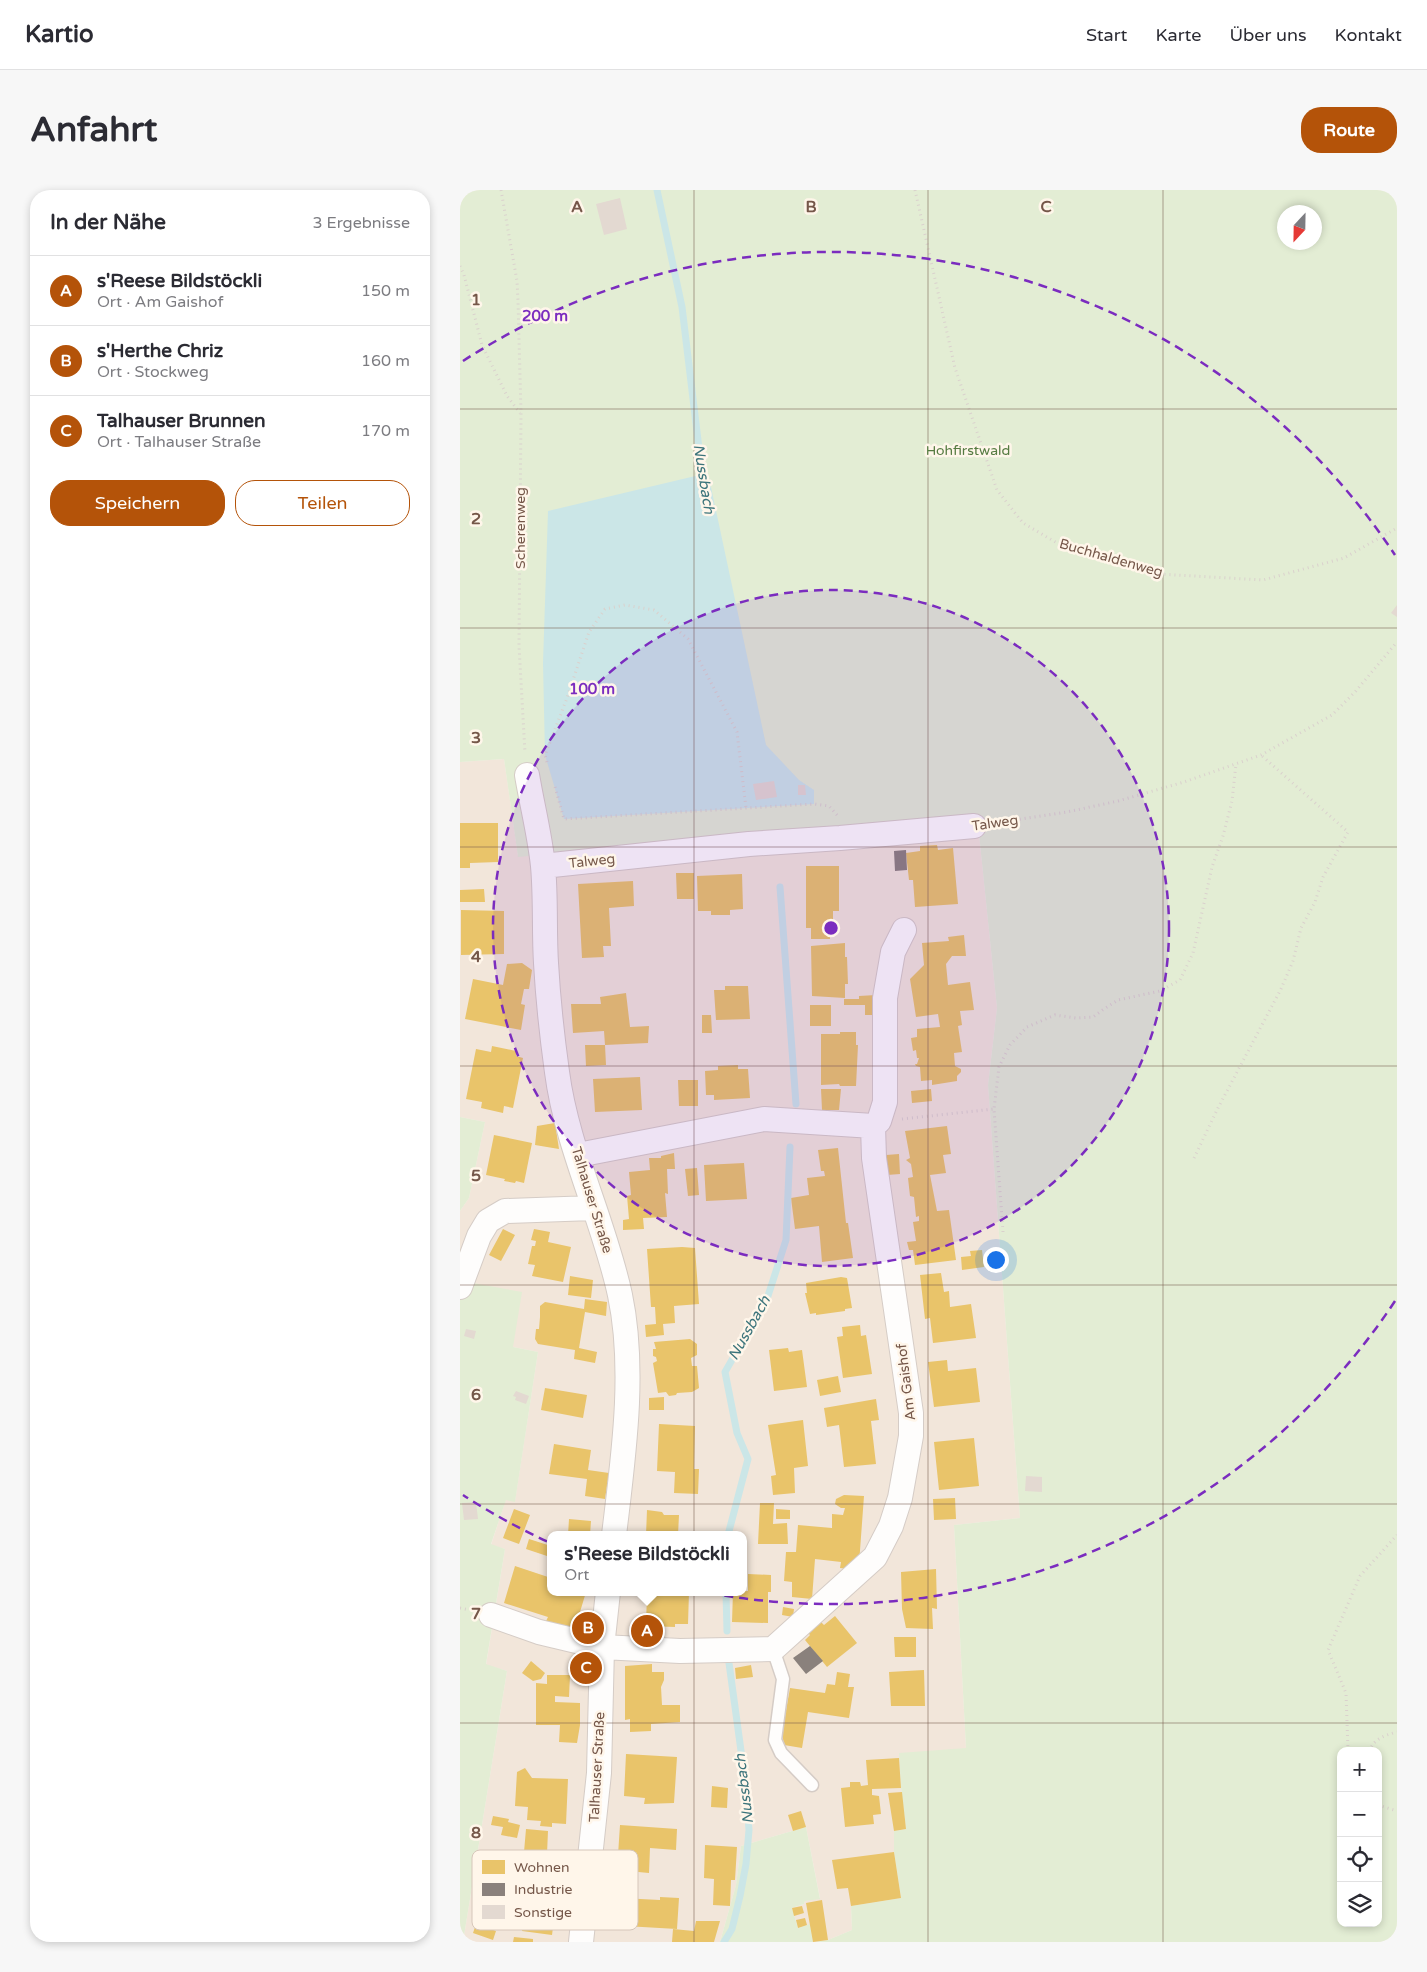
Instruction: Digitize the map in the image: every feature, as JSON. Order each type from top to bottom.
[{"type":"street","points":[[527,775],[543,866]]},
{"type":"street","name":"Talweg","points":[[543,866],[749,844],[974,826]]},
{"type":"street","name":"Talhauser Straße","points":[[543,866],[546,963],[557,1073],[565,1112],[593,1208],[612,1264],[626,1331],[626,1437],[614,1531]]},
{"type":"street","name":"Am Gaishof","points":[[773,1648],[875,1557],[896,1512],[908,1457],[911,1414],[874,1158],[876,1124],[885,1102],[885,998],[893,952],[904,930]]},
{"type":"street","points":[[578,1155],[764,1119],[876,1124]]},
{"type":"street","points":[[460,1287],[479,1236],[488,1221],[505,1212],[593,1208]]},
{"type":"street","name":"Talhauser Straße","points":[[591,1850],[599,1773],[602,1647],[608,1596]]},
{"type":"street","points":[[491,1615],[539,1632],[602,1647],[680,1651],[773,1648]]},
{"type":"lane","points":[[773,1648],[783,1679],[775,1740],[781,1753],[812,1785]]},
{"type":"path","name":"Scherenweg","points":[[501,190],[517,281],[521,413],[519,646],[527,775]]},
{"type":"path","name":"Buchhaldenweg","points":[[915,190],[955,368],[997,490],[1023,523],[1057,543],[1159,574],[1263,580],[1344,558],[1397,528]]},
{"type":"path","points":[[460,266],[482,345],[508,396],[521,413]]},
{"type":"path","points":[[548,764],[545,755],[567,698],[589,632],[605,608],[625,604],[654,610],[688,639],[737,732],[746,808]]},
{"type":"path","name":"Talweg","points":[[974,826],[1067,812],[1118,801],[1261,755],[1332,714],[1355,692],[1397,642]]},
{"type":"path","points":[[1194,1158],[1218,1108],[1281,989],[1293,961],[1301,928],[1315,902],[1323,877],[1348,832],[1261,755]]},
{"type":"path","points":[[1003,1232],[994,1109],[999,1067],[1010,1046],[1027,1027],[1055,1015],[1076,1018],[1093,1017],[1118,1000],[1160,991],[1180,980],[1193,953],[1212,866],[1223,836],[1232,801],[1236,764]]},
{"type":"path","points":[[553,782],[564,819],[814,804],[829,806],[837,815]]},
{"type":"path","points":[[876,1124],[994,1109]]},
{"type":"path","points":[[1348,1747],[1346,1693],[1328,1650],[1360,1576],[1397,1535]]},
{"type":"path","points":[[1371,1747],[1384,1736],[1397,1732]]},
{"type":"path","points":[[1382,1806],[1397,1811]]},
{"type":"shaded area","points":[[504,759],[518,856],[977,815],[997,1008],[988,1085],[1020,1518],[954,1525],[966,1748],[901,1788],[906,1829],[894,1831],[894,1852],[901,1898],[851,1906],[852,1930],[828,1940],[813,1942],[810,1925],[798,1928],[792,1908],[804,1904],[805,1901],[820,1898],[806,1827],[741,1846],[736,1885],[720,1942],[463,1942],[472,1887],[472,1930],[638,1930],[638,1850],[478,1850],[507,1671],[486,1665],[505,1549],[491,1545],[506,1499],[515,1501],[538,1352],[513,1347],[473,1283],[460,1257],[460,1211],[469,1198],[485,1122],[460,1117],[460,762]]},
{"type":"green space","name":"Hohfirstwald","points":[[460,190],[1397,190],[1397,1942],[814,1942],[828,1940],[852,1930],[851,1906],[901,1898],[894,1852],[894,1831],[906,1829],[899,1753],[966,1748],[954,1525],[1020,1518],[988,1085],[997,1008],[977,815],[518,857],[504,759],[460,762]]},
{"type":"green space","points":[[460,1117],[485,1122],[469,1198],[460,1211]]},
{"type":"green space","points":[[460,1257],[473,1283],[522,1292],[513,1347],[538,1352],[515,1502],[506,1500],[491,1544],[505,1549],[486,1664],[507,1671],[478,1850],[472,1850],[472,1887],[463,1942],[460,1942]]},
{"type":"green space","points":[[806,1827],[820,1899],[805,1901],[804,1904],[792,1908],[798,1928],[810,1924],[813,1942],[720,1942],[736,1885],[741,1846]]},
{"type":"water","points":[[708,473],[766,745],[799,780],[814,790],[814,804],[564,819],[545,755],[543,663],[548,511]]},
{"type":"building: Wohnen","points":[[460,823],[498,823],[498,862],[470,863],[470,868],[460,868]]},
{"type":"building: Wohnen","points":[[937,845],[938,850],[953,848],[958,904],[915,907],[913,880],[909,880],[906,853],[920,851],[920,846]]},
{"type":"building: Wohnen","points":[[806,866],[839,866],[839,911],[833,911],[833,928],[830,928],[830,939],[811,939],[811,928],[806,928]]},
{"type":"building: Wohnen","points":[[676,873],[694,873],[694,899],[677,899]]},
{"type":"building: Wohnen","points":[[742,874],[743,909],[730,910],[730,915],[711,915],[711,911],[698,911],[697,876]]},
{"type":"building: Wohnen","points":[[633,881],[634,906],[609,908],[611,946],[603,946],[604,957],[582,958],[578,884]]},
{"type":"building: Wohnen","points":[[484,889],[485,902],[460,902],[460,890]]},
{"type":"building: Wohnen","points":[[461,910],[504,911],[504,954],[461,955]]},
{"type":"building: Wohnen","points":[[964,935],[966,956],[952,956],[946,964],[948,985],[970,982],[974,1010],[960,1011],[962,1025],[958,1026],[962,1052],[954,1053],[955,1066],[961,1069],[961,1072],[957,1076],[957,1081],[932,1085],[932,1080],[921,1081],[920,1067],[915,1064],[917,1064],[919,1058],[917,1058],[916,1050],[913,1051],[911,1038],[917,1037],[917,1029],[940,1027],[938,1014],[916,1017],[910,979],[924,965],[922,943],[949,941],[948,937]]},
{"type":"building: Wohnen","points":[[845,943],[848,984],[845,984],[845,998],[812,996],[811,946]]},
{"type":"building: Wohnen","points":[[522,963],[532,970],[529,989],[524,989],[521,1004],[525,1005],[521,1030],[465,1019],[473,979],[503,985],[507,964]]},
{"type":"building: Wohnen","points":[[725,986],[748,986],[750,1019],[716,1020],[714,990],[725,990]]},
{"type":"building: Wohnen","points":[[626,993],[630,1027],[649,1026],[648,1043],[605,1045],[604,1031],[573,1033],[571,1004],[601,1004],[600,997]]},
{"type":"building: Wohnen","points":[[876,995],[876,1015],[865,1015],[865,1005],[844,1005],[844,999],[859,999],[859,996]]},
{"type":"building: Wohnen","points":[[810,1005],[831,1005],[831,1026],[810,1026]]},
{"type":"building: Wohnen","points":[[702,1015],[711,1015],[712,1033],[702,1033]]},
{"type":"building: Wohnen","points":[[840,1032],[856,1032],[856,1045],[858,1045],[856,1086],[840,1086],[839,1084],[821,1085],[821,1034],[840,1034]]},
{"type":"building: Wohnen","points":[[585,1045],[605,1045],[606,1065],[586,1066]]},
{"type":"building: Wohnen","points":[[492,1046],[516,1051],[516,1056],[523,1058],[513,1108],[504,1106],[503,1113],[481,1108],[482,1102],[466,1099],[476,1049],[491,1052]]},
{"type":"building: Wohnen","points":[[738,1065],[738,1069],[748,1069],[750,1098],[714,1100],[714,1095],[706,1095],[705,1071],[718,1070],[718,1066]]},
{"type":"building: Wohnen","points":[[640,1077],[642,1110],[595,1112],[593,1079]]},
{"type":"building: Wohnen","points":[[678,1080],[698,1080],[698,1106],[679,1106]]},
{"type":"building: Wohnen","points":[[821,1089],[841,1089],[839,1110],[822,1110]]},
{"type":"building: Wohnen","points":[[931,1089],[932,1101],[912,1103],[911,1091]]},
{"type":"building: Wohnen","points":[[555,1123],[559,1149],[535,1145],[537,1126]]},
{"type":"building: Wohnen","points":[[947,1126],[951,1154],[943,1155],[946,1173],[930,1175],[937,1211],[949,1210],[956,1260],[915,1265],[913,1250],[909,1250],[907,1242],[916,1241],[913,1222],[919,1221],[919,1216],[916,1217],[914,1197],[910,1196],[908,1178],[913,1177],[911,1164],[906,1160],[910,1158],[905,1131]]},
{"type":"building: Wohnen","points":[[494,1135],[532,1143],[524,1183],[504,1181],[505,1179],[486,1175]]},
{"type":"building: Wohnen","points":[[838,1148],[846,1223],[848,1223],[853,1258],[822,1262],[819,1226],[795,1229],[791,1198],[809,1195],[807,1178],[825,1176],[824,1171],[821,1171],[818,1150]]},
{"type":"building: Wohnen","points":[[674,1153],[675,1169],[667,1169],[668,1194],[665,1193],[667,1217],[643,1218],[644,1229],[623,1230],[623,1220],[629,1219],[627,1196],[631,1195],[629,1172],[650,1170],[649,1158],[661,1158],[661,1156]]},
{"type":"building: Wohnen","points":[[899,1154],[900,1174],[887,1175],[886,1155]]},
{"type":"building: Wohnen","points":[[744,1163],[747,1199],[706,1201],[704,1165]]},
{"type":"building: Wohnen","points":[[697,1168],[699,1195],[688,1196],[685,1169]]},
{"type":"building: Wohnen","points":[[503,1229],[515,1235],[501,1261],[489,1255]]},
{"type":"building: Wohnen","points":[[534,1229],[550,1232],[548,1242],[571,1247],[563,1282],[532,1276],[535,1265],[528,1264],[532,1246],[535,1246],[536,1241],[531,1240]]},
{"type":"building: Wohnen","points":[[695,1248],[699,1304],[674,1306],[675,1323],[663,1324],[664,1335],[646,1337],[645,1325],[656,1324],[655,1307],[651,1307],[647,1249]]},
{"type":"building: Wohnen","points":[[982,1250],[984,1267],[962,1270],[961,1257],[971,1256],[970,1251]]},
{"type":"building: Wohnen","points":[[941,1273],[944,1292],[949,1291],[950,1307],[971,1304],[976,1338],[933,1343],[930,1318],[925,1319],[920,1275]]},
{"type":"building: Wohnen","points":[[570,1276],[593,1280],[591,1298],[568,1295]]},
{"type":"building: Wohnen","points":[[841,1277],[847,1278],[852,1308],[845,1309],[845,1311],[816,1315],[816,1313],[810,1314],[805,1293],[807,1293],[806,1283]]},
{"type":"building: Wohnen","points":[[585,1299],[607,1302],[606,1316],[585,1312],[579,1348],[597,1352],[595,1363],[574,1359],[575,1350],[538,1344],[535,1339],[536,1329],[539,1329],[540,1306],[545,1302],[584,1309]]},
{"type":"building: Wohnen","points":[[860,1325],[861,1336],[866,1335],[872,1374],[843,1378],[837,1337],[843,1336],[842,1327]]},
{"type":"building: Wohnen","points":[[690,1339],[697,1344],[697,1355],[691,1358],[692,1366],[697,1366],[699,1388],[692,1392],[677,1393],[676,1395],[669,1396],[666,1392],[658,1393],[653,1363],[657,1361],[656,1357],[653,1356],[653,1349],[656,1349],[654,1342]]},
{"type":"building: Wohnen","points":[[788,1348],[789,1352],[802,1350],[807,1387],[774,1391],[769,1350]]},
{"type":"building: Wohnen","points":[[947,1360],[948,1371],[976,1368],[980,1402],[934,1407],[928,1362]]},
{"type":"building: Wohnen","points":[[838,1376],[841,1392],[820,1396],[817,1380]]},
{"type":"building: Wohnen","points":[[545,1388],[587,1395],[583,1418],[541,1410]]},
{"type":"building: Wohnen","points":[[664,1397],[664,1410],[649,1410],[649,1398]]},
{"type":"building: Wohnen","points":[[876,1399],[879,1420],[871,1421],[876,1464],[844,1467],[839,1425],[827,1427],[824,1408]]},
{"type":"building: Wohnen","points":[[803,1420],[808,1466],[794,1468],[795,1493],[773,1495],[771,1476],[776,1475],[768,1425]]},
{"type":"building: Wohnen","points":[[659,1424],[695,1426],[694,1469],[699,1469],[698,1494],[674,1493],[675,1472],[657,1471]]},
{"type":"building: Wohnen","points":[[974,1438],[979,1486],[939,1490],[934,1442]]},
{"type":"building: Wohnen","points":[[554,1444],[591,1450],[588,1470],[609,1473],[605,1499],[585,1496],[587,1479],[549,1474]]},
{"type":"building: Wohnen","points":[[844,1495],[864,1496],[859,1564],[849,1563],[849,1569],[840,1568],[841,1562],[815,1559],[812,1599],[792,1597],[792,1582],[784,1581],[786,1552],[796,1552],[798,1525],[832,1528],[832,1514],[843,1515],[845,1508],[835,1504],[836,1499]]},
{"type":"building: Wohnen","points":[[955,1498],[956,1519],[934,1520],[933,1499]]},
{"type":"building: Wohnen","points":[[760,1503],[774,1503],[773,1524],[787,1523],[788,1544],[758,1544]]},
{"type":"building: Wohnen","points":[[514,1509],[530,1515],[519,1544],[503,1538]]},
{"type":"building: Wohnen","points":[[776,1509],[790,1510],[790,1519],[776,1519]]},
{"type":"building: Wohnen","points":[[647,1510],[662,1512],[664,1515],[679,1515],[678,1531],[646,1531]]},
{"type":"building: Wohnen","points":[[569,1519],[591,1521],[590,1531],[568,1531]]},
{"type":"building: Wohnen","points":[[529,1539],[547,1545],[547,1556],[526,1549]]},
{"type":"building: Wohnen","points":[[515,1566],[547,1577],[547,1596],[585,1596],[574,1632],[545,1623],[548,1617],[504,1603]]},
{"type":"building: Wohnen","points":[[936,1569],[937,1609],[932,1608],[933,1629],[906,1628],[902,1609],[901,1572]]},
{"type":"building: Wohnen","points":[[748,1574],[771,1575],[771,1592],[768,1592],[768,1623],[732,1622],[733,1596],[747,1596]]},
{"type":"building: Wohnen","points":[[647,1596],[689,1596],[688,1624],[675,1624],[675,1627],[646,1626]]},
{"type":"building: Wohnen","points":[[783,1607],[794,1609],[793,1617],[782,1615]]},
{"type":"building: Wohnen","points":[[835,1616],[857,1643],[827,1667],[805,1640],[810,1635],[808,1633],[821,1622],[824,1625]]},
{"type":"building: Wohnen","points":[[894,1637],[916,1637],[916,1657],[895,1657]]},
{"type":"building: Wohnen","points":[[531,1661],[545,1673],[541,1679],[533,1681],[522,1673]]},
{"type":"building: Wohnen","points":[[652,1664],[652,1672],[664,1672],[664,1680],[661,1687],[662,1705],[680,1705],[680,1722],[651,1724],[651,1731],[630,1732],[630,1719],[625,1720],[625,1666]]},
{"type":"building: Wohnen","points":[[751,1665],[753,1677],[736,1679],[735,1668]]},
{"type":"building: Wohnen","points":[[924,1670],[925,1706],[891,1706],[889,1672]]},
{"type":"building: Wohnen","points":[[837,1672],[850,1674],[848,1687],[854,1687],[849,1718],[808,1712],[802,1748],[784,1745],[782,1733],[790,1688],[825,1693],[827,1684],[835,1685]]},
{"type":"building: Wohnen","points":[[547,1675],[570,1675],[569,1697],[555,1696],[555,1702],[580,1703],[580,1725],[577,1743],[559,1742],[560,1725],[536,1725],[536,1683],[547,1684]]},
{"type":"building: Wohnen","points":[[626,1754],[677,1757],[674,1803],[644,1804],[645,1798],[624,1796]]},
{"type":"building: Wohnen","points":[[899,1758],[901,1788],[872,1789],[872,1795],[879,1796],[881,1814],[873,1815],[874,1824],[845,1827],[841,1788],[850,1787],[850,1782],[860,1782],[861,1786],[868,1785],[866,1760]]},
{"type":"building: Wohnen","points":[[525,1768],[532,1778],[568,1779],[566,1824],[552,1823],[552,1827],[540,1826],[541,1821],[527,1820],[528,1807],[515,1806],[517,1772]]},
{"type":"building: Wohnen","points":[[712,1786],[728,1788],[727,1808],[711,1807]]},
{"type":"building: Wohnen","points":[[902,1792],[906,1829],[894,1831],[888,1793]]},
{"type":"building: Wohnen","points":[[801,1811],[806,1827],[793,1831],[788,1815]]},
{"type":"building: Wohnen","points":[[493,1816],[509,1819],[508,1822],[520,1825],[517,1838],[501,1835],[503,1827],[491,1825]]},
{"type":"building: Wohnen","points":[[620,1825],[677,1829],[676,1850],[650,1848],[649,1873],[638,1872],[638,1850],[618,1850]]},
{"type":"building: Wohnen","points":[[526,1829],[548,1831],[547,1850],[524,1850]]},
{"type":"building: Wohnen","points":[[705,1845],[737,1847],[735,1880],[731,1880],[730,1906],[713,1905],[714,1879],[704,1878]]},
{"type":"building: Wohnen","points":[[894,1852],[901,1898],[851,1906],[848,1888],[837,1889],[832,1860]]},
{"type":"building: Wohnen","points":[[660,1897],[679,1898],[677,1929],[638,1927],[638,1899],[660,1900]]},
{"type":"building: Wohnen","points":[[822,1900],[828,1940],[813,1942],[806,1903]]},
{"type":"building: Wohnen","points":[[802,1906],[804,1913],[794,1916],[792,1908]]},
{"type":"building: Wohnen","points":[[805,1918],[807,1925],[798,1928],[796,1920]]},
{"type":"building: Wohnen","points":[[696,1921],[720,1921],[714,1942],[672,1942],[673,1929],[694,1931]]},
{"type":"building: Wohnen","points":[[474,1930],[496,1931],[493,1940],[473,1933]]},
{"type":"building: Wohnen","points":[[522,1930],[553,1930],[552,1935]]},
{"type":"building: Wohnen","points":[[514,1937],[533,1939],[533,1942],[513,1942]]},
{"type":"building: Industrie","points":[[906,850],[907,870],[895,871],[894,851]]},
{"type":"building: Industrie","points":[[810,1646],[823,1661],[806,1674],[793,1658]]},
{"type":"building: Sonstige","points":[[620,198],[627,229],[604,235],[596,204]]},
{"type":"building: Sonstige","points":[[1397,605],[1397,617],[1391,613]]},
{"type":"building: Sonstige","points":[[774,781],[777,797],[756,800],[753,784]]},
{"type":"building: Sonstige","points":[[798,785],[805,785],[806,795],[798,795]]},
{"type":"building: Sonstige","points":[[466,1329],[476,1331],[474,1339],[464,1336]]},
{"type":"building: Sonstige","points":[[516,1391],[529,1396],[526,1404],[515,1400],[516,1397],[513,1396]]},
{"type":"building: Sonstige","points":[[1026,1476],[1042,1477],[1042,1492],[1025,1491]]},
{"type":"building: Sonstige","points":[[476,1502],[478,1519],[464,1520],[462,1503]]},
{"type":"waterway","name":"Nussbach","points":[[657,190],[682,307],[703,482]]},
{"type":"waterway","name":"Nussbach","points":[[780,887],[796,1104]]},
{"type":"waterway","name":"Nussbach","points":[[729,1531],[748,1459],[737,1433],[725,1372],[767,1299],[786,1240],[790,1147]]},
{"type":"waterway","name":"Nussbach","points":[[726,1596],[727,1631]]},
{"type":"waterway","name":"Nussbach","points":[[724,1942],[732,1929],[740,1896],[746,1864],[749,1830],[745,1780],[729,1663]]},
{"type":"place","name":"s'Herthe Chriz","points":[[588,1628]]},
{"type":"place","name":"s'Reese Bildstöckli","points":[[647,1631]]},
{"type":"place","name":"Talhauser Brunnen","points":[[586,1668]]}]
